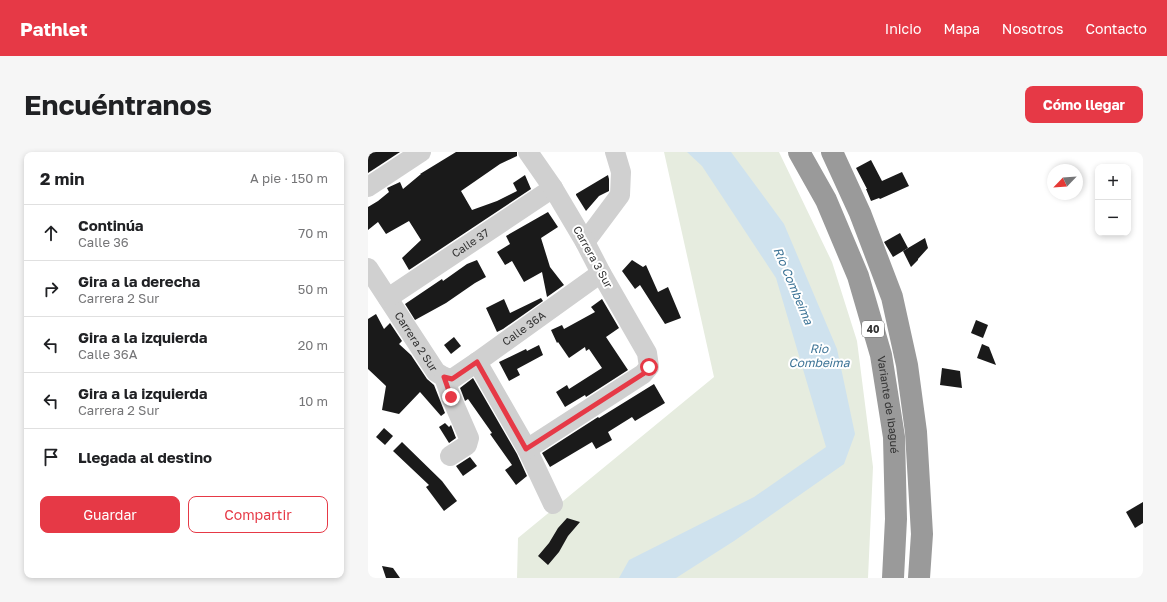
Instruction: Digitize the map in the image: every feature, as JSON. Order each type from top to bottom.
[{"type":"highway","name":"Variante de Ibagué","points":[[799,152],[826,200],[858,276],[881,355],[894,437],[896,519],[893,578]]},
{"type":"highway","name":"40","points":[[832,152],[860,213],[892,297],[907,365],[916,432],[922,534],[919,578]]},
{"type":"street","points":[[368,187],[421,152]]},
{"type":"street","name":"Carrera 3 Sur","points":[[526,449],[643,374],[649,367],[647,353],[585,242],[553,188],[528,152]]},
{"type":"street","points":[[585,242],[620,195],[622,172],[615,152]]},
{"type":"street","name":"Calle 37","points":[[388,298],[553,188]]},
{"type":"street","name":"Carrera 2 Sur","points":[[368,268],[436,372],[444,377],[451,397],[470,438],[467,445],[450,456]]},
{"type":"street","name":"Calle 36A","points":[[444,377],[452,379],[601,273]]},
{"type":"street","points":[[477,362],[526,449],[553,504]]},
{"type":"shaded area","points":[[664,152],[779,152],[832,262],[857,341],[873,467],[868,578],[517,578],[518,538],[714,377]]},
{"type":"water","name":"Rio Combeima","points":[[687,152],[731,152],[784,224],[837,349],[855,434],[844,464],[734,541],[676,578],[619,578],[629,560],[754,497],[826,447],[776,278],[702,166]]},
{"type":"building","points":[[368,152],[400,152],[368,173]]},
{"type":"building","points":[[456,152],[517,152],[517,156],[500,164],[461,191],[472,210],[497,201],[517,191],[513,183],[525,175],[531,189],[409,270],[402,258],[421,240],[409,221],[386,234],[378,222],[368,230],[368,207],[389,192],[387,188],[400,182],[403,189],[420,174]]},
{"type":"building","points":[[871,160],[882,181],[902,172],[909,186],[880,199],[871,201],[867,189],[856,168]]},
{"type":"building","points":[[608,175],[609,191],[599,196],[586,211],[576,194]]},
{"type":"building","points":[[548,212],[558,227],[541,238],[550,267],[564,285],[547,297],[542,272],[524,282],[512,261],[505,265],[497,252],[510,244],[506,236]]},
{"type":"building","points":[[900,233],[908,248],[893,257],[884,242]]},
{"type":"building","points":[[925,238],[928,248],[911,267],[903,251]]},
{"type":"building","points":[[477,260],[486,277],[446,303],[415,320],[405,304],[442,279],[443,281],[467,264]]},
{"type":"building","points":[[632,260],[643,267],[646,265],[658,292],[668,287],[681,318],[665,324],[640,285],[635,289],[622,271]]},
{"type":"building","points":[[541,298],[543,301],[497,332],[486,308],[504,299],[510,313]]},
{"type":"building","points":[[602,299],[619,328],[606,337],[628,370],[586,397],[585,395],[565,407],[556,392],[567,385],[569,389],[602,368],[589,349],[586,351],[585,347],[569,358],[558,342],[557,343],[551,330],[562,325],[564,329],[595,312],[591,307]]},
{"type":"building","points":[[376,314],[384,329],[390,323],[402,341],[399,344],[411,355],[427,379],[434,385],[445,413],[441,416],[420,392],[399,414],[382,410],[386,386],[368,369],[368,319]]},
{"type":"building","points":[[976,320],[988,325],[983,338],[971,333]]},
{"type":"building","points":[[454,337],[461,346],[451,354],[444,345]]},
{"type":"building","points":[[982,344],[989,347],[996,365],[977,358]]},
{"type":"building","points":[[539,345],[543,355],[517,369],[520,375],[509,381],[499,362],[526,349],[527,351]]},
{"type":"building","points":[[942,368],[960,371],[962,388],[940,385]]},
{"type":"building","points":[[473,378],[517,454],[527,476],[516,485],[505,470],[512,465],[468,399],[465,401],[460,388]]},
{"type":"building","points":[[654,384],[665,403],[635,421],[632,417],[608,432],[612,440],[596,449],[592,442],[550,467],[542,453],[598,417],[599,418]]},
{"type":"building","points":[[445,423],[449,427],[451,425],[456,438],[449,443],[439,427]]},
{"type":"building","points":[[384,428],[393,436],[385,445],[376,437]]},
{"type":"building","points":[[402,442],[442,481],[457,501],[444,511],[426,487],[429,485],[393,451]]},
{"type":"building","points":[[470,457],[477,466],[463,476],[456,466]]},
{"type":"building","points":[[1143,502],[1143,523],[1135,528],[1126,512]]},
{"type":"building","points":[[567,518],[580,522],[568,536],[559,552],[548,565],[538,556]]},
{"type":"building","points":[[382,566],[393,568],[400,578],[386,578]]},
{"type":"route","points":[[451,397],[444,377],[452,379],[477,362],[526,449],[643,374],[649,367]]},
{"type":"water label","name":"Río Combeima","points":[[793,286]]}]
